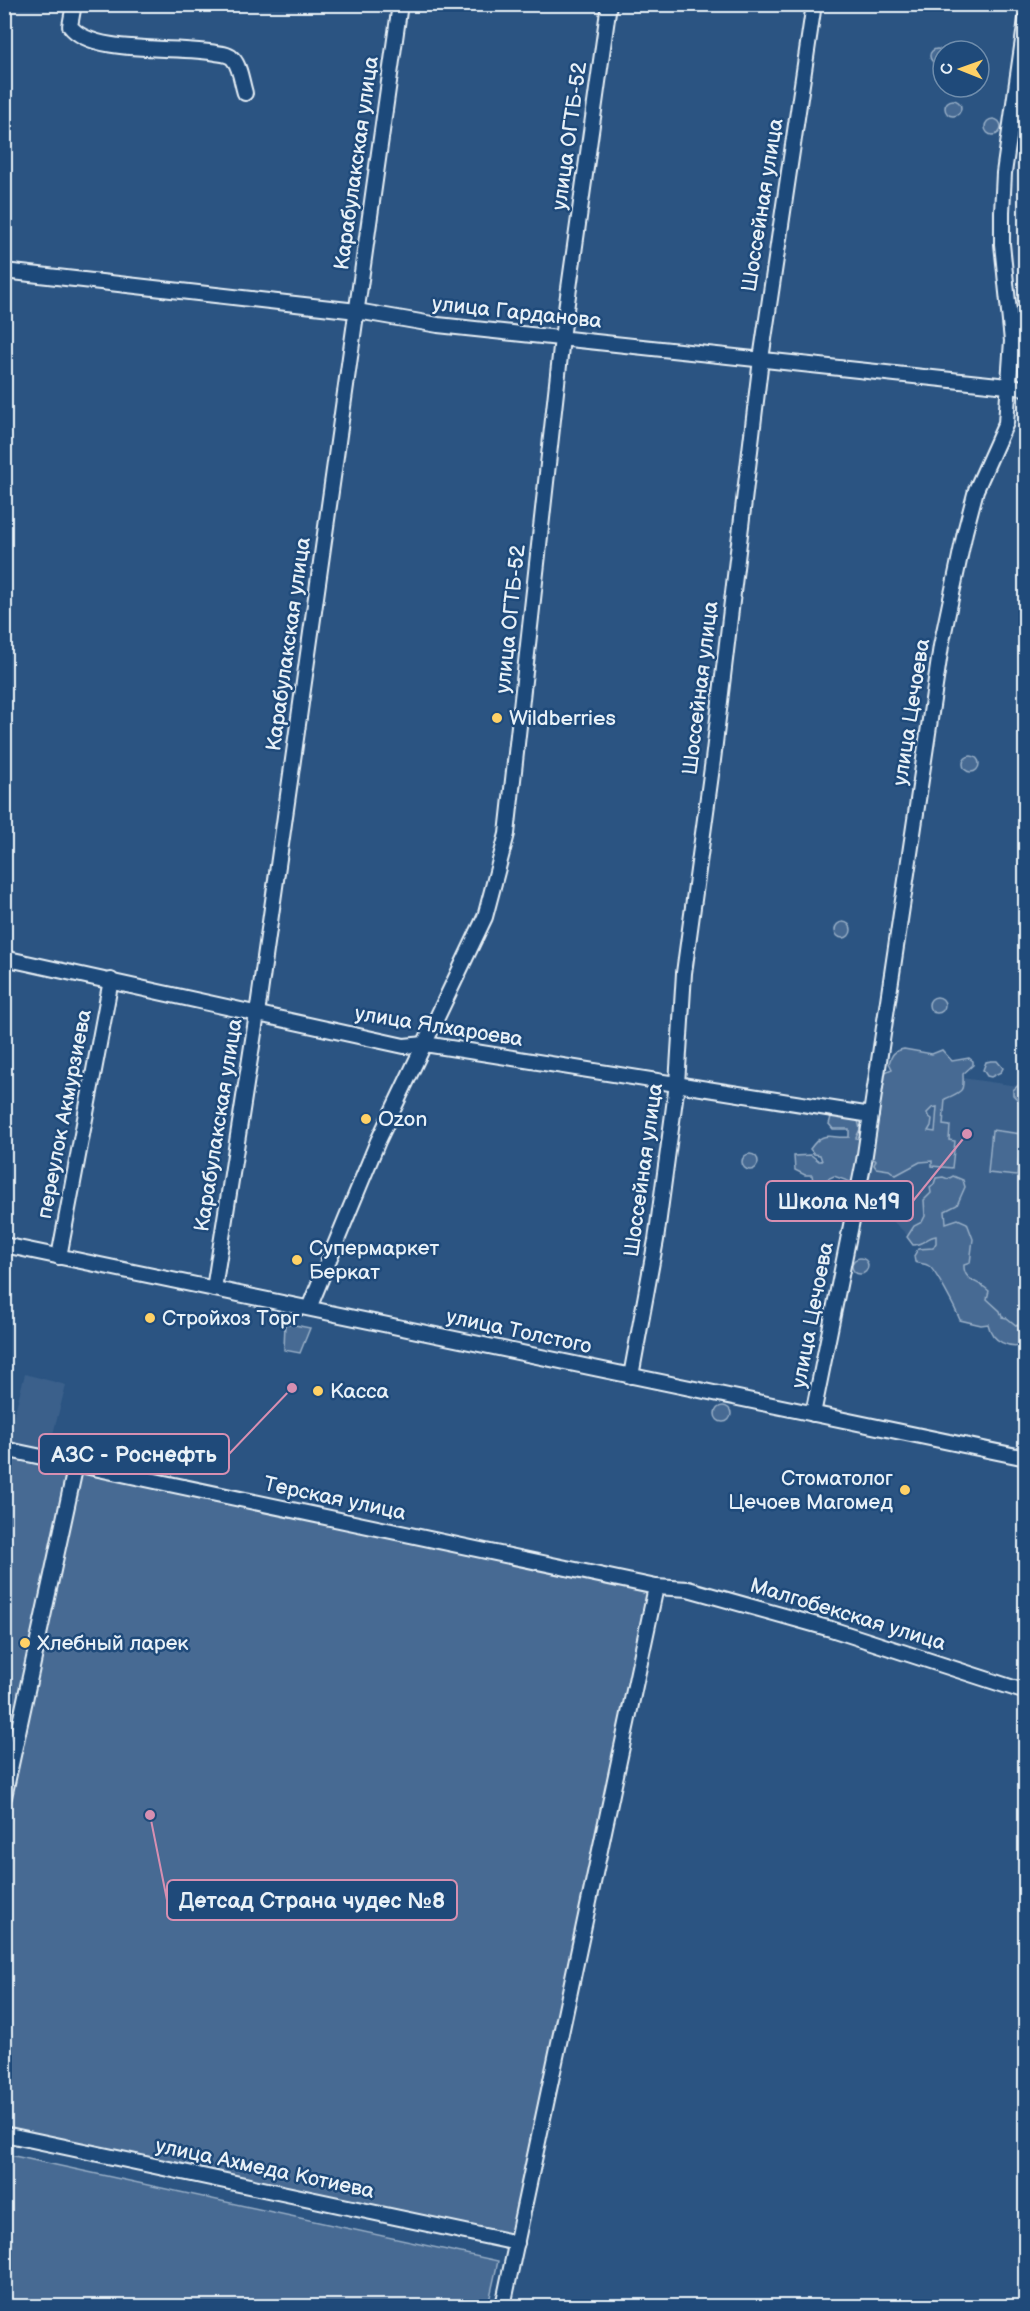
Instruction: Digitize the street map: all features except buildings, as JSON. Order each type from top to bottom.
[{"type":"street","points":[[74,4],[70,26],[84,39],[130,47],[197,49],[228,55],[234,60],[245,93]]},
{"type":"street","name":"Карабулакская улица","points":[[214,1289],[257,1014],[400,4]]},
{"type":"street","name":"улица ОГТБ-52","points":[[309,1308],[378,1141],[485,917],[507,834],[562,338],[609,4]]},
{"type":"street","name":"Шоссейная улица","points":[[631,1376],[656,1240],[677,1084],[684,972],[713,760],[761,358],[814,4]]},
{"type":"street","name":"улица Цечоева","points":[[813,1414],[871,1115],[941,646],[976,490],[1006,423],[1012,341],[1002,244],[1002,212],[1004,173],[1026,19]]},
{"type":"street","name":"улица Гарданова","points":[[4,271],[357,311],[438,325],[1026,388]]},
{"type":"street","name":"улица Ялхароева","points":[[4,958],[404,1046],[425,1044],[871,1115]]},
{"type":"street","name":"переулок Акмурзиева","points":[[59,1257],[111,980]]},
{"type":"street","name":"улица Толстого","points":[[4,1245],[1026,1458]]},
{"type":"street","name":"Терская улица","points":[[4,1449],[656,1587]]},
{"type":"street","points":[[5,1796],[11,1735],[76,1464]]},
{"type":"street","points":[[503,2307],[656,1587]]},
{"type":"street","name":"Малгобекская улица","points":[[656,1587],[688,1589],[1026,1692]]},
{"type":"street","name":"улица Ахмеда Котиева","points":[[4,2134],[517,2243]]},
{"type":"shaded area","points":[[953,100],[961,108],[953,116],[945,108]]},
{"type":"shaded area","points":[[993,119],[1001,127],[993,135],[985,127]]},
{"type":"shaded area","points":[[971,756],[979,764],[971,772],[963,764]]},
{"type":"shaded area","points":[[843,922],[851,930],[843,938],[835,930]]},
{"type":"shaded area","points":[[937,997],[945,1005],[937,1013],[929,1005]]},
{"type":"shaded area","points":[[904,1049],[932,1054],[942,1050],[952,1061],[969,1058],[973,1061],[973,1065],[963,1074],[961,1091],[945,1099],[943,1125],[950,1126],[949,1140],[955,1141],[952,1168],[932,1166],[932,1161],[920,1162],[896,1175],[889,1170],[876,1168],[874,1165],[876,1160],[870,1159],[853,1183],[834,1176],[819,1183],[813,1181],[812,1175],[805,1175],[795,1170],[794,1156],[811,1155],[822,1161],[820,1155],[814,1154],[810,1149],[819,1139],[828,1136],[849,1137],[849,1129],[833,1129],[829,1124],[834,1115],[857,1116],[860,1129],[856,1138],[860,1139],[883,1073],[892,1069],[889,1063],[891,1057]],"holes":[[[937,1107],[935,1132],[928,1131],[932,1119],[927,1113]]]},
{"type":"shaded area","points":[[997,1061],[1003,1068],[1001,1072],[991,1077],[987,1076],[983,1070],[986,1062]]},
{"type":"shaded area","points":[[885,1067],[1025,1087],[1025,1333],[1005,1330],[866,1195]]},
{"type":"shaded area","points":[[1021,1083],[1025,1083],[1025,1100],[1020,1102],[1013,1095],[1013,1090]]},
{"type":"shaded area","points":[[992,1130],[1021,1134],[1017,1176],[988,1173]]},
{"type":"shaded area","points":[[750,1154],[758,1162],[750,1170],[742,1162]]},
{"type":"shaded area","points":[[953,1176],[963,1180],[965,1187],[957,1205],[945,1211],[946,1223],[958,1219],[967,1223],[973,1239],[970,1263],[964,1265],[964,1270],[969,1278],[989,1291],[987,1299],[1000,1311],[1002,1317],[1017,1326],[1025,1321],[1025,1344],[1007,1345],[997,1340],[988,1324],[981,1325],[960,1320],[932,1269],[915,1262],[914,1256],[918,1249],[933,1248],[936,1236],[913,1245],[907,1237],[914,1226],[922,1222],[925,1216],[924,1200],[931,1193],[930,1187],[936,1178],[948,1179]]},
{"type":"shaded area","points":[[860,1258],[868,1266],[860,1274],[852,1266]]},
{"type":"shaded area","points":[[285,1323],[310,1328],[300,1353],[284,1350]]},
{"type":"shaded area","points":[[25,1374],[66,1385],[49,1449],[19,1443],[17,1446],[5,1442]]},
{"type":"shaded area","points":[[723,1406],[731,1414],[723,1422],[715,1414]]},
{"type":"shaded area","points":[[5,1449],[656,1587],[517,2243],[5,2134]]},
{"type":"shaded area","points":[[5,2154],[498,2261],[488,2306],[5,2306]]},
{"type":"place","name":"Wildberries","points":[[497,718]]},
{"type":"place","name":"Ozon","points":[[366,1119]]},
{"type":"place","name":"Школа №19","points":[[967,1134]]},
{"type":"place","name":"Супермаркет Беркат","points":[[297,1260]]},
{"type":"place","name":"Стройхоз Торг","points":[[150,1318]]},
{"type":"place","name":"АЗС - Роснефть","points":[[292,1388]]},
{"type":"place","name":"Касса","points":[[318,1391]]},
{"type":"place","name":"Стоматолог Цечоев Магомед","points":[[905,1490]]},
{"type":"place","name":"Хлебный ларек","points":[[25,1643]]},
{"type":"place","name":"Детсад Страна чудес №8","points":[[150,1815]]}]
